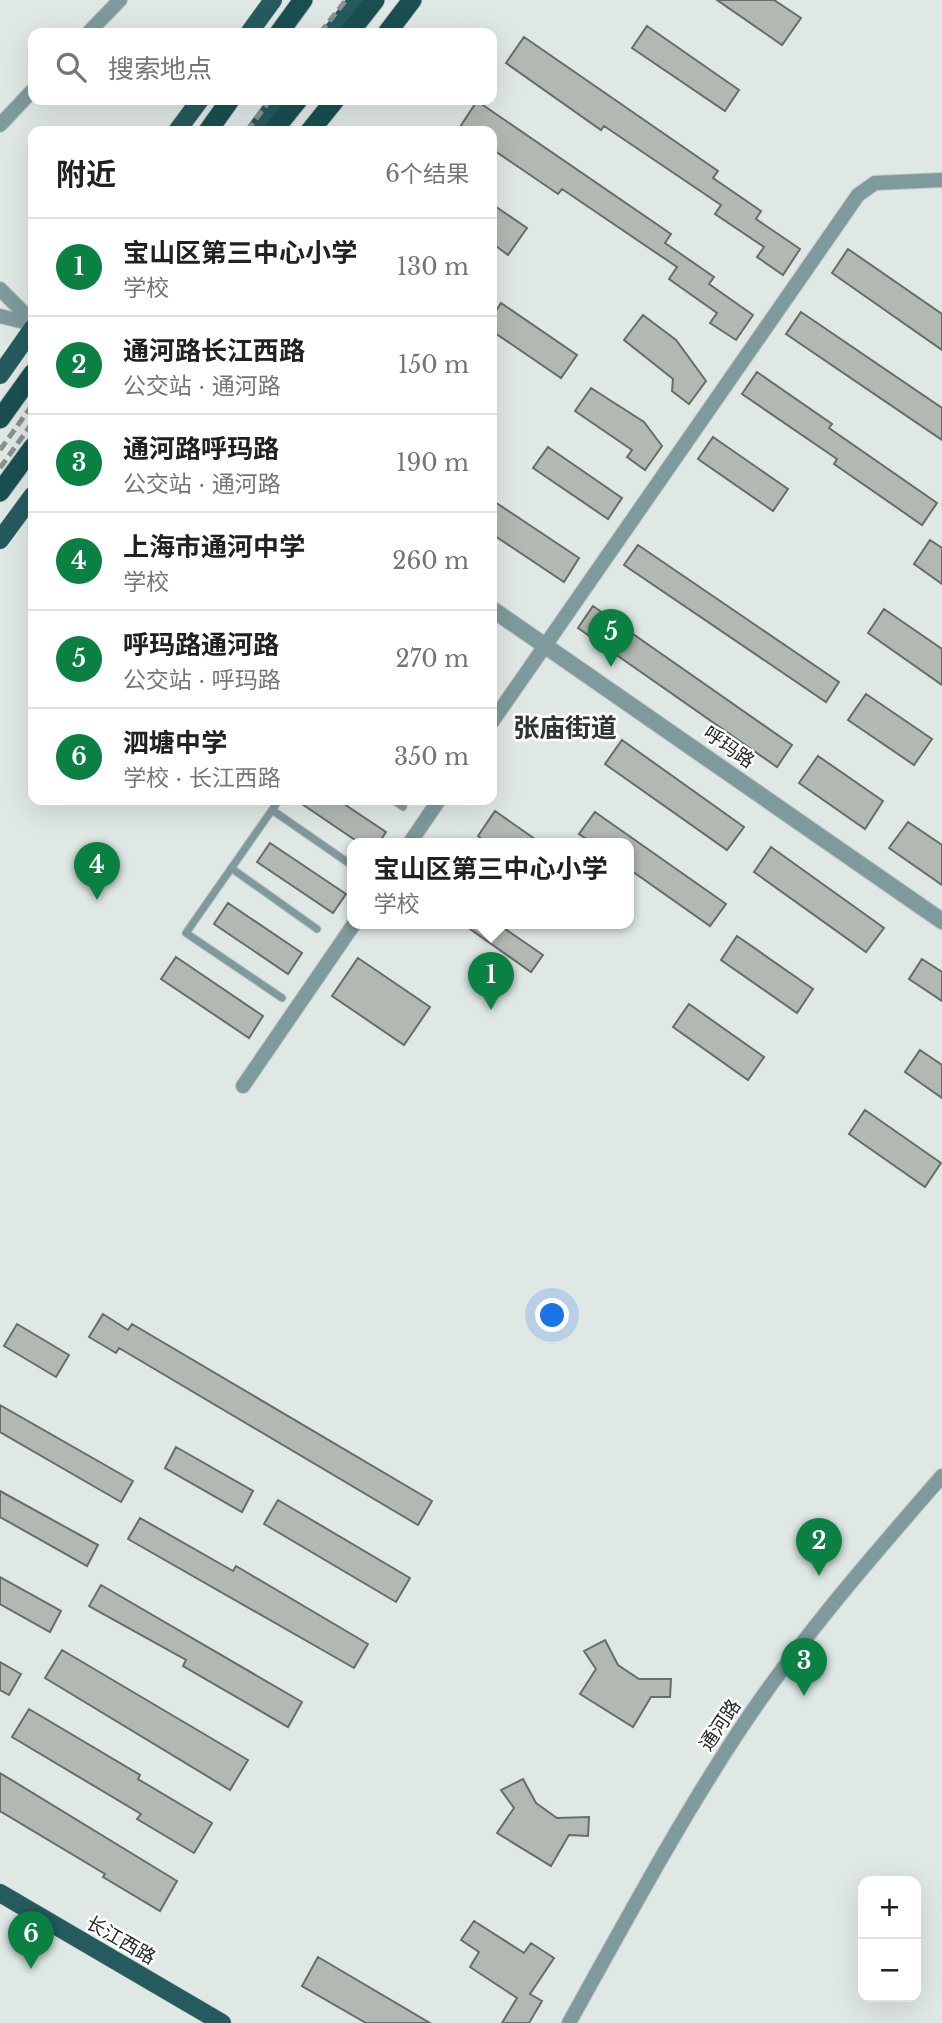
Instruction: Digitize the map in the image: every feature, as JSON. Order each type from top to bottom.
[{"type":"highway","points":[[283,28],[303,0]]},
{"type":"highway","points":[[353,28],[375,0]]},
{"type":"highway","points":[[391,28],[412,0]]},
{"type":"highway","points":[[212,126],[226,105]]},
{"type":"highway","points":[[277,126],[294,105]]},
{"type":"highway","points":[[314,126],[331,105]]},
{"type":"highway","points":[[0,419],[28,380]]},
{"type":"highway","points":[[0,492],[28,454]]},
{"type":"main road","points":[[253,28],[273,0]]},
{"type":"main road","points":[[335,28],[357,0]]},
{"type":"main road","points":[[181,126],[196,105]]},
{"type":"main road","points":[[259,126],[274,105]]},
{"type":"main road","points":[[0,375],[28,333]]},
{"type":"main road","points":[[0,540],[28,502]]},
{"type":"main road","name":"长江西路","points":[[0,1893],[222,2023]]},
{"type":"street","points":[[93,28],[120,0]]},
{"type":"street","points":[[0,125],[28,95]]},
{"type":"street","points":[[497,715],[858,195],[875,183],[942,180]]},
{"type":"street","points":[[0,289],[28,320]]},
{"type":"street","points":[[0,316],[28,324]]},
{"type":"street","name":"呼玛路","points":[[497,612],[942,920]]},
{"type":"street","points":[[412,838],[435,805]]},
{"type":"street","points":[[243,1086],[351,929]]},
{"type":"street","name":"通河路","points":[[569,2023],[678,1828],[738,1731],[836,1600],[942,1476]]},
{"type":"lane","points":[[276,805],[186,933],[282,998]]},
{"type":"lane","points":[[272,810],[347,862]]},
{"type":"lane","points":[[231,868],[317,929]]},
{"type":"building","points":[[717,0],[774,0],[801,18],[782,45]]},
{"type":"building","points":[[647,26],[739,90],[725,111],[632,48]]},
{"type":"building","points":[[524,37],[718,171],[713,178],[761,211],[756,219],[800,249],[783,275],[757,257],[764,247],[715,214],[721,205],[604,126],[601,130],[506,63]]},
{"type":"building","points":[[474,105],[483,105],[671,234],[665,243],[714,277],[709,284],[753,315],[736,340],[710,323],[717,313],[669,279],[677,267],[562,189],[558,194],[497,152],[497,126],[461,126]]},
{"type":"building","points":[[497,207],[527,228],[508,255],[497,247]]},
{"type":"building","points":[[848,249],[942,314],[942,350],[832,273]]},
{"type":"building","points":[[501,303],[577,355],[561,378],[497,334],[497,309]]},
{"type":"building","points":[[801,312],[942,408],[942,440],[786,334]]},
{"type":"building","points":[[643,315],[676,340],[706,381],[689,404],[672,391],[673,379],[624,340]]},
{"type":"building","points":[[757,372],[832,424],[829,428],[937,503],[922,525],[834,464],[837,459],[742,394]]},
{"type":"building","points":[[591,388],[644,422],[662,446],[645,470],[627,457],[632,450],[575,411]]},
{"type":"building","points":[[713,437],[788,489],[773,511],[698,459]]},
{"type":"building","points":[[548,447],[622,498],[608,519],[533,468]]},
{"type":"building","points":[[497,503],[579,558],[564,582],[497,537]]},
{"type":"building","points":[[930,540],[942,548],[942,584],[914,564]]},
{"type":"building","points":[[638,545],[839,682],[826,702],[624,565]]},
{"type":"building","points":[[593,606],[792,745],[777,767],[578,628]]},
{"type":"building","points":[[884,609],[942,649],[942,685],[868,633]]},
{"type":"building","points":[[866,694],[932,739],[914,765],[848,720]]},
{"type":"building","points":[[622,740],[744,827],[727,850],[605,764]]},
{"type":"building","points":[[818,756],[883,801],[865,829],[799,783]]},
{"type":"building","points":[[303,805],[346,805],[386,832],[382,838],[352,838]]},
{"type":"building","points":[[495,811],[533,838],[481,838],[478,836]]},
{"type":"building","points":[[595,812],[632,838],[585,838],[579,834]]},
{"type":"building","points":[[908,822],[942,845],[942,885],[889,848]]},
{"type":"building","points":[[634,839],[726,904],[710,926],[634,873]]},
{"type":"building","points":[[270,843],[346,894],[333,913],[257,862]]},
{"type":"building","points":[[771,847],[884,928],[866,952],[754,872]]},
{"type":"building","points":[[228,903],[302,953],[288,974],[214,924]]},
{"type":"building","points":[[470,929],[505,929],[543,955],[531,972]]},
{"type":"building","points":[[737,936],[813,989],[797,1013],[721,960]]},
{"type":"building","points":[[176,957],[263,1016],[249,1038],[161,979]]},
{"type":"building","points":[[358,958],[430,1007],[404,1045],[332,996]]},
{"type":"building","points":[[922,959],[942,972],[942,1001],[909,979]]},
{"type":"building","points":[[689,1004],[764,1057],[748,1080],[673,1027]]},
{"type":"building","points":[[920,1050],[942,1065],[942,1098],[905,1072]]},
{"type":"building","points":[[865,1110],[941,1163],[925,1187],[849,1134]]},
{"type":"building","points":[[103,1314],[128,1330],[132,1324],[432,1501],[418,1525],[119,1348],[116,1353],[89,1337]]},
{"type":"building","points":[[17,1324],[69,1355],[56,1377],[4,1346]]},
{"type":"building","points":[[0,1405],[133,1481],[121,1502],[0,1432]]},
{"type":"building","points":[[176,1447],[253,1491],[242,1512],[165,1468]]},
{"type":"building","points":[[0,1491],[98,1545],[87,1566],[0,1517]]},
{"type":"building","points":[[278,1500],[410,1578],[396,1602],[264,1524]]},
{"type":"building","points":[[140,1518],[233,1571],[236,1566],[368,1644],[354,1668],[128,1539]]},
{"type":"building","points":[[0,1577],[61,1611],[50,1632],[0,1604]]},
{"type":"building","points":[[101,1585],[302,1702],[288,1727],[183,1666],[186,1660],[89,1606]]},
{"type":"building","points":[[605,1640],[618,1665],[639,1679],[671,1679],[670,1697],[651,1697],[633,1727],[580,1694],[596,1669],[584,1651]]},
{"type":"building","points":[[62,1650],[248,1760],[230,1790],[45,1678]]},
{"type":"building","points":[[0,1662],[21,1674],[9,1695],[0,1690]]},
{"type":"building","points":[[29,1709],[140,1775],[138,1779],[212,1823],[194,1853],[137,1819],[141,1814],[12,1737]]},
{"type":"building","points":[[0,1773],[177,1881],[160,1911],[103,1877],[105,1874],[0,1811]]},
{"type":"building","points":[[523,1779],[536,1803],[557,1818],[589,1817],[588,1836],[569,1835],[551,1866],[497,1833],[514,1808],[501,1790]]},
{"type":"building","points":[[474,1921],[524,1953],[531,1943],[554,1958],[530,1994],[542,2001],[529,2023],[502,2023],[517,1998],[470,1967],[479,1952],[461,1940]]},
{"type":"building","points":[[318,1957],[430,2023],[366,2023],[302,1986]]},
{"type":"railway","points":[[324,28],[346,0]]},
{"type":"railway","points":[[251,126],[266,105]]},
{"type":"railway","points":[[0,450],[28,411]]},
{"type":"railway","points":[[0,468],[28,429]]},
{"type":"place","name":"呼玛路通河路","points":[[611,667]]},
{"type":"place","name":"上海市通河中学","points":[[97,900]]},
{"type":"place","name":"宝山区第三中心小学","points":[[491,1010]]},
{"type":"place","name":"通河路长江西路","points":[[819,1576]]},
{"type":"place","name":"通河路呼玛路","points":[[804,1696]]},
{"type":"place","name":"泗塘中学","points":[[31,1969]]},
{"type":"district","name":"张庙街道","points":[[565,728]]}]
